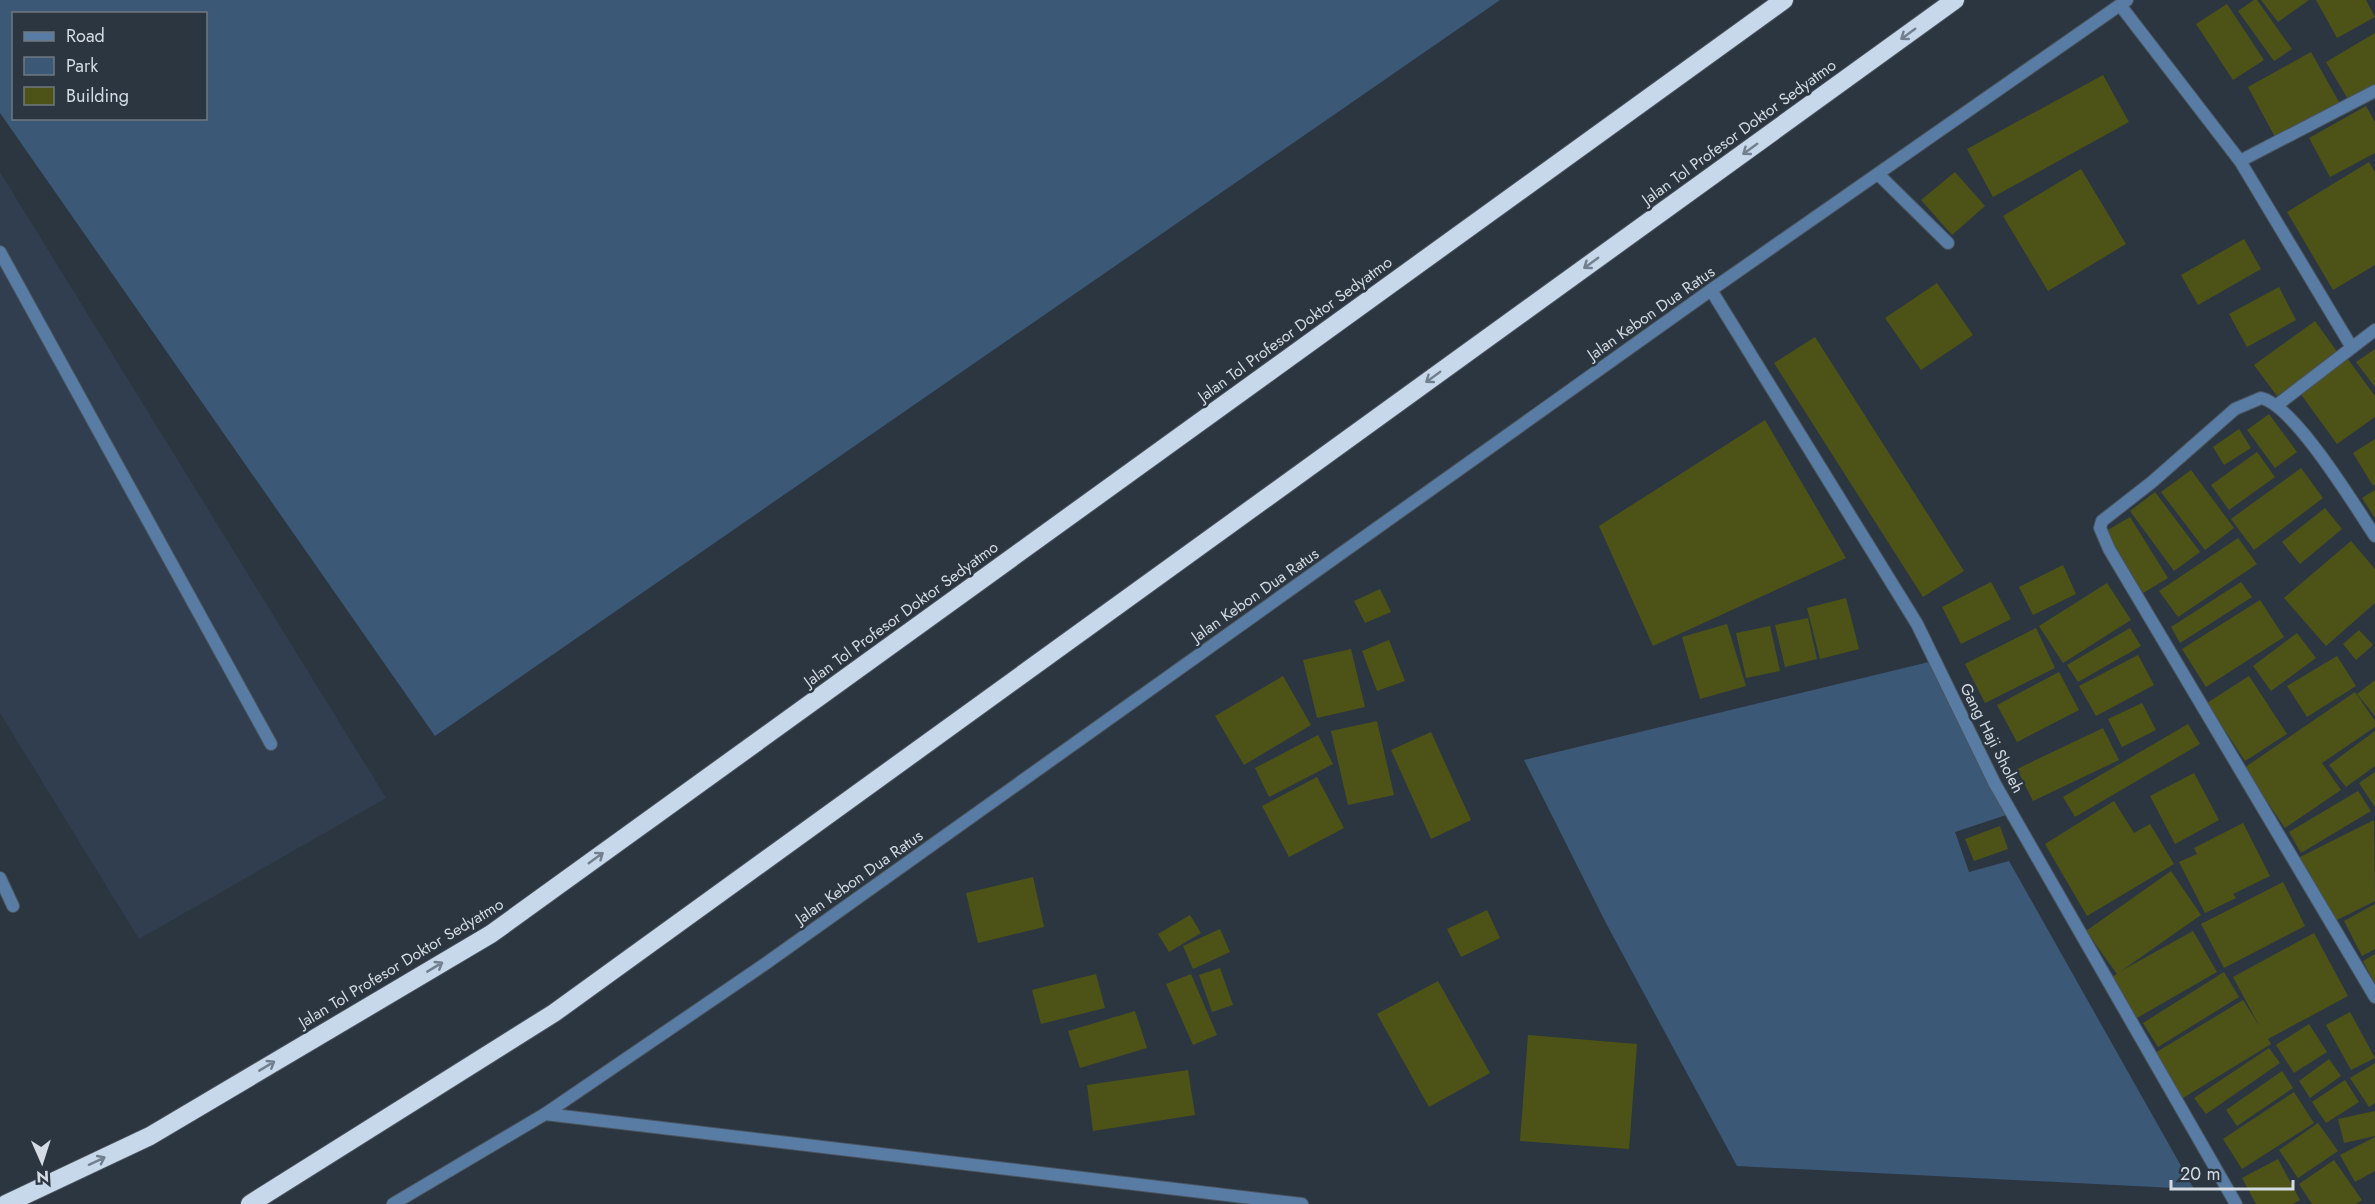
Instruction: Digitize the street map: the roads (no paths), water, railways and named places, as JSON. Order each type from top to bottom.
[{"type":"highway","name":"Jalan Tol Profesor Doktor Sedyatmo","points":[[6,1204],[150,1136],[491,934],[1784,0]]},
{"type":"highway","name":"Jalan Tol Profesor Doktor Sedyatmo","points":[[250,1204],[554,1013],[1955,0]]},
{"type":"street","points":[[2123,3],[2240,161],[2351,346]]},
{"type":"street","name":"Jalan Kebon Dua Ratus","points":[[393,1204],[545,1114],[765,964],[1712,290],[2123,3]]},
{"type":"street","points":[[2240,161],[2375,91]]},
{"type":"street","points":[[1878,174],[1948,243]]},
{"type":"street","points":[[0,252],[271,744]]},
{"type":"street","name":"Gang Haji Sholeh","points":[[1712,290],[1917,624],[1995,784],[2236,1204]]},
{"type":"street","points":[[2277,405],[2351,346],[2375,330]]},
{"type":"street","points":[[2375,536],[2326,462],[2277,405],[2261,398],[2235,409],[2152,482],[2102,521],[2100,528],[2102,535],[2375,998]]},
{"type":"street","points":[[0,878],[14,906]]},
{"type":"street","points":[[545,1114],[1294,1203]]}]
